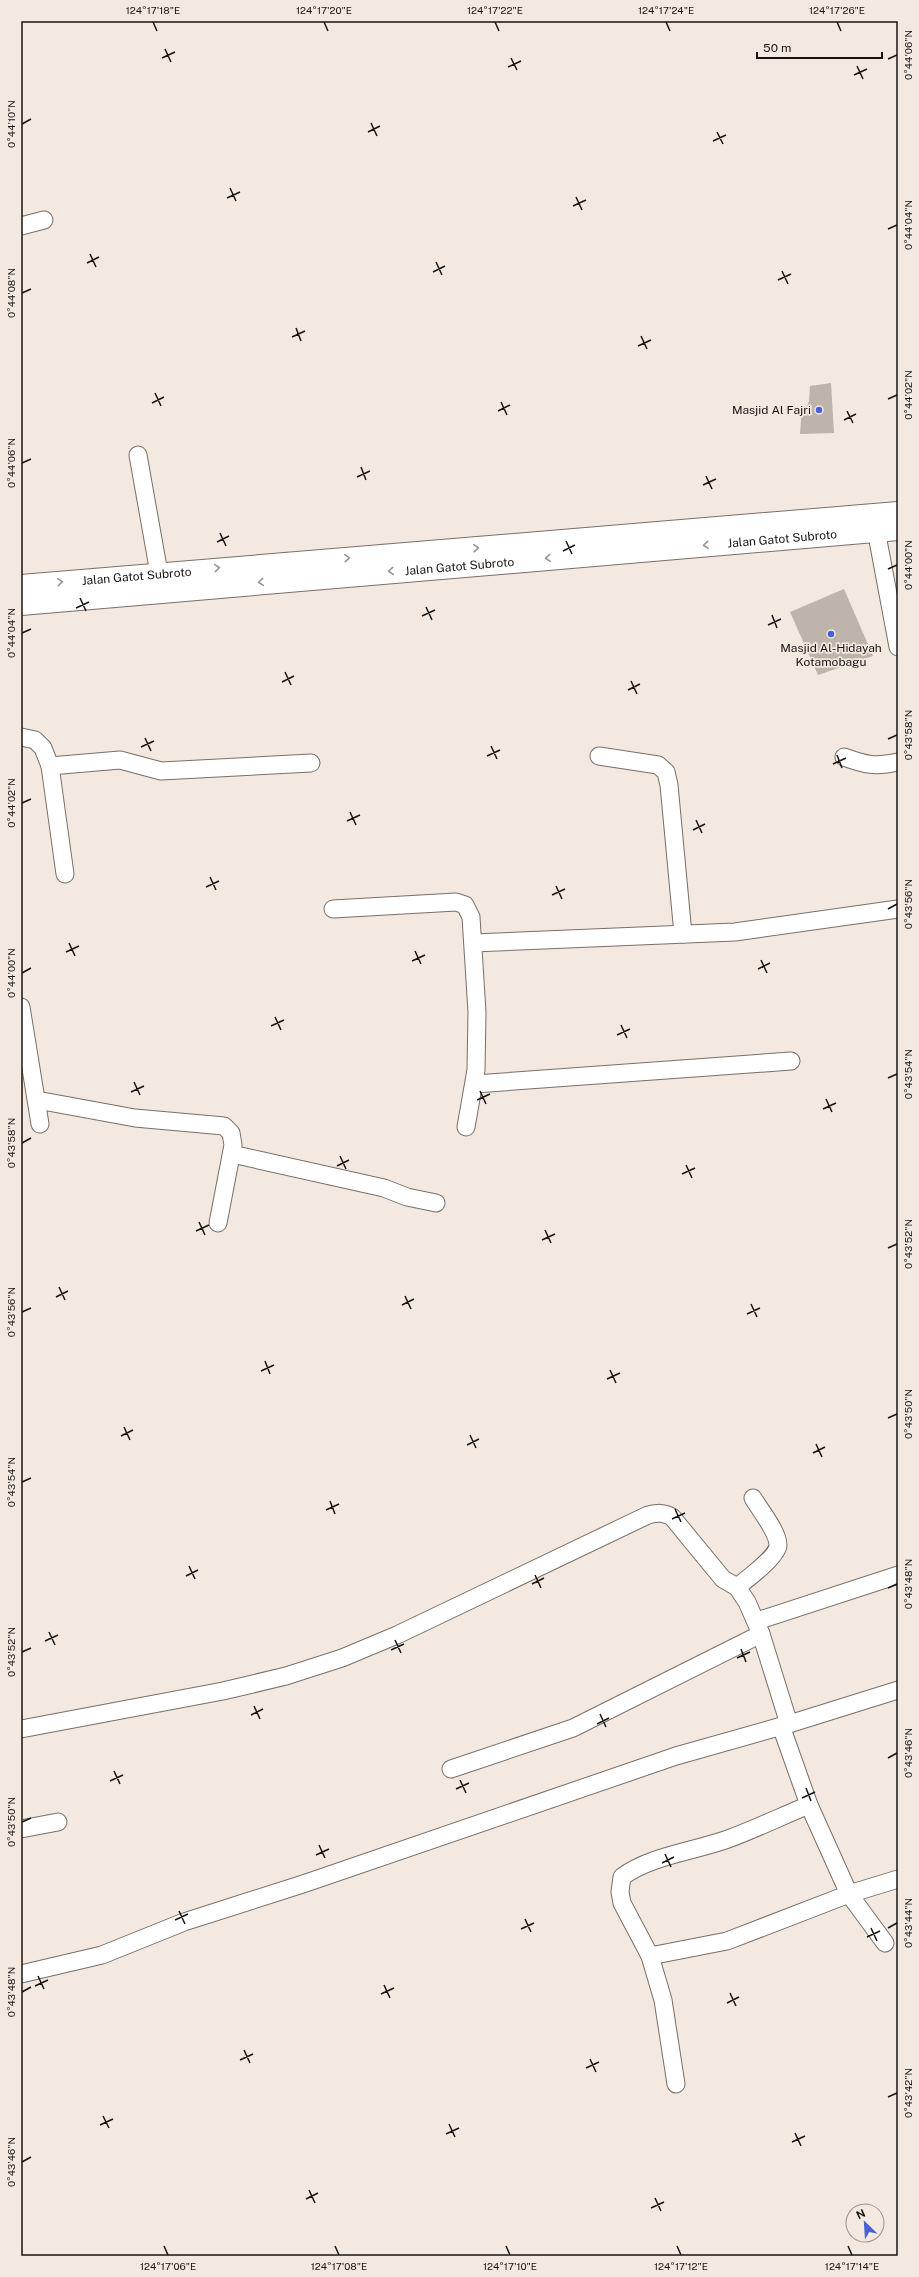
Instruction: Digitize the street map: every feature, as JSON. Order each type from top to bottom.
[{"type":"highway","name":"Jalan Gatot Subroto","points":[[21,604],[874,523],[898,513]]},
{"type":"highway","name":"Jalan Gatot Subroto","points":[[21,586],[158,573],[874,523],[898,529]]},
{"type":"street","points":[[21,226],[44,220]]},
{"type":"street","points":[[138,455],[158,573]]},
{"type":"street","points":[[874,523],[898,647]]},
{"type":"street","points":[[21,737],[35,740],[43,748],[50,766],[65,874]]},
{"type":"street","points":[[599,756],[658,765],[666,772],[674,829],[683,934]]},
{"type":"street","points":[[844,757],[866,765],[877,766],[898,762]]},
{"type":"street","points":[[50,766],[120,760],[161,771],[311,763]]},
{"type":"street","points":[[333,909],[456,902],[465,905],[471,917],[477,1012],[475,1084],[466,1127]]},
{"type":"street","points":[[473,943],[743,931],[898,909]]},
{"type":"street","points":[[21,1008],[40,1124]]},
{"type":"street","points":[[475,1084],[791,1061]]},
{"type":"street","points":[[37,1100],[135,1118],[224,1126],[231,1133],[233,1146],[218,1223]]},
{"type":"street","points":[[232,1154],[384,1188],[407,1197],[436,1203]]},
{"type":"street","points":[[737,1587],[774,1555],[778,1547],[776,1537],[753,1498]]},
{"type":"street","points":[[21,1729],[223,1691],[286,1676],[342,1658],[397,1635],[648,1515],[665,1513],[672,1517],[723,1579],[737,1587],[759,1627],[785,1725],[810,1804],[849,1894],[885,1943]]},
{"type":"street","points":[[451,1769],[573,1728],[759,1627],[898,1575]]},
{"type":"street","points":[[21,1974],[102,1955],[184,1922],[303,1884],[676,1756],[785,1725],[898,1690]]},
{"type":"street","points":[[676,2084],[663,2000],[650,1956],[622,1903],[620,1892],[622,1878],[629,1871],[728,1839],[810,1804]]},
{"type":"street","points":[[21,1829],[58,1822]]},
{"type":"street","points":[[650,1956],[727,1941],[849,1894],[898,1879]]},
{"type":"building","name":"Masjid Al Fajri","points":[[831,383],[834,433],[800,434],[801,419],[809,401],[810,386]]},
{"type":"building","name":"Masjid Al-Hidayah Kotamobagu","points":[[844,589],[873,656],[818,675],[790,612]]},
{"type":"place","name":"Masjid Al Fajri","points":[[819,410]]},
{"type":"place","name":"Masjid Al-Hidayah Kotamobagu","points":[[831,634]]}]
